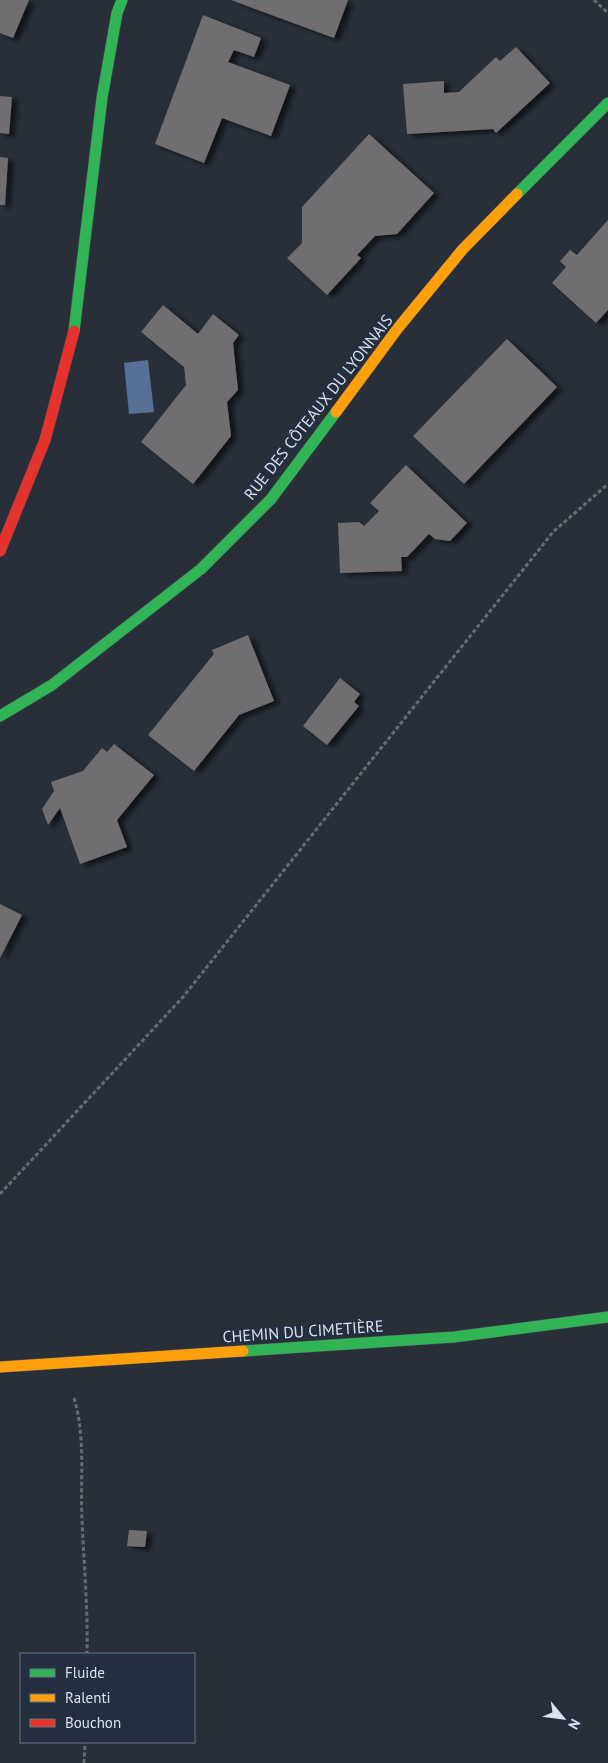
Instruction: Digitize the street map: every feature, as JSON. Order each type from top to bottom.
[{"type":"street","points":[[0,551],[46,440],[75,327],[102,98],[117,13],[122,0]]},
{"type":"street","name":"RUE DES CÔTEAUX DU LYONNAIS","points":[[0,716],[52,685],[193,575],[271,499],[398,328],[463,249],[608,103]]},
{"type":"street","name":"CHEMIN DU CIMETIÈRE","points":[[0,1367],[454,1337],[608,1318]]},
{"type":"path","points":[[594,0],[608,13]]},
{"type":"path","points":[[0,1194],[183,997],[553,532],[608,484]]},
{"type":"path","points":[[65,1364],[78,1410],[82,1445],[82,1519],[87,1653]]},
{"type":"path","points":[[84,1763],[85,1743]]},
{"type":"water","points":[[148,360],[154,412],[129,414],[124,363]]},
{"type":"building","points":[[0,0],[29,0],[13,38],[0,33]]},
{"type":"building","points":[[231,0],[348,0],[334,38]]},
{"type":"building","points":[[203,15],[261,38],[254,57],[234,50],[228,62],[290,85],[271,136],[222,118],[204,163],[155,144]]},
{"type":"building","points":[[516,47],[550,83],[496,133],[493,129],[407,134],[403,84],[444,81],[444,93],[459,92],[496,57],[500,61]]},
{"type":"building","points":[[0,96],[12,97],[9,134],[0,133]]},
{"type":"building","points":[[369,134],[434,193],[397,234],[375,236],[357,255],[361,258],[327,295],[287,258],[302,243],[302,207]]},
{"type":"building","points":[[0,157],[8,158],[5,205],[0,205]]},
{"type":"building","points":[[608,220],[608,310],[596,323],[552,283],[566,267],[560,261],[570,250],[577,255]]},
{"type":"building","points":[[163,305],[198,334],[213,314],[239,335],[233,343],[238,390],[227,402],[231,436],[193,484],[141,442],[186,385],[184,367],[141,332]]},
{"type":"building","points":[[507,339],[557,387],[464,484],[413,436]]},
{"type":"building","points":[[406,465],[467,523],[450,541],[435,539],[429,534],[407,557],[401,557],[402,571],[340,573],[338,523],[359,522],[364,526],[379,511],[370,503]]},
{"type":"building","points":[[248,635],[274,701],[239,715],[194,771],[148,735],[214,654],[212,650]]},
{"type":"building","points":[[340,678],[360,694],[354,702],[359,706],[327,745],[303,726]]},
{"type":"building","points":[[114,744],[154,775],[117,820],[127,847],[80,864],[60,808],[48,825],[42,809],[54,791],[51,782],[83,771],[102,748],[107,752]]},
{"type":"building","points":[[0,904],[22,915],[0,958]]},
{"type":"building","points":[[129,1530],[147,1531],[145,1547],[127,1546]]},
{"type":"traffic: fast","points":[[74,331],[102,98],[117,13],[122,0]]},
{"type":"traffic: fast","points":[[517,194],[608,103]]},
{"type":"traffic: fast","points":[[0,716],[52,685],[201,569],[271,499],[336,412]]},
{"type":"traffic: fast","points":[[243,1351],[454,1337],[608,1317]]},
{"type":"traffic: slow","points":[[336,412],[398,328],[463,249],[517,194]]},
{"type":"traffic: slow","points":[[0,1367],[243,1351]]},
{"type":"traffic: jam","points":[[0,551],[45,440],[74,331]]}]
